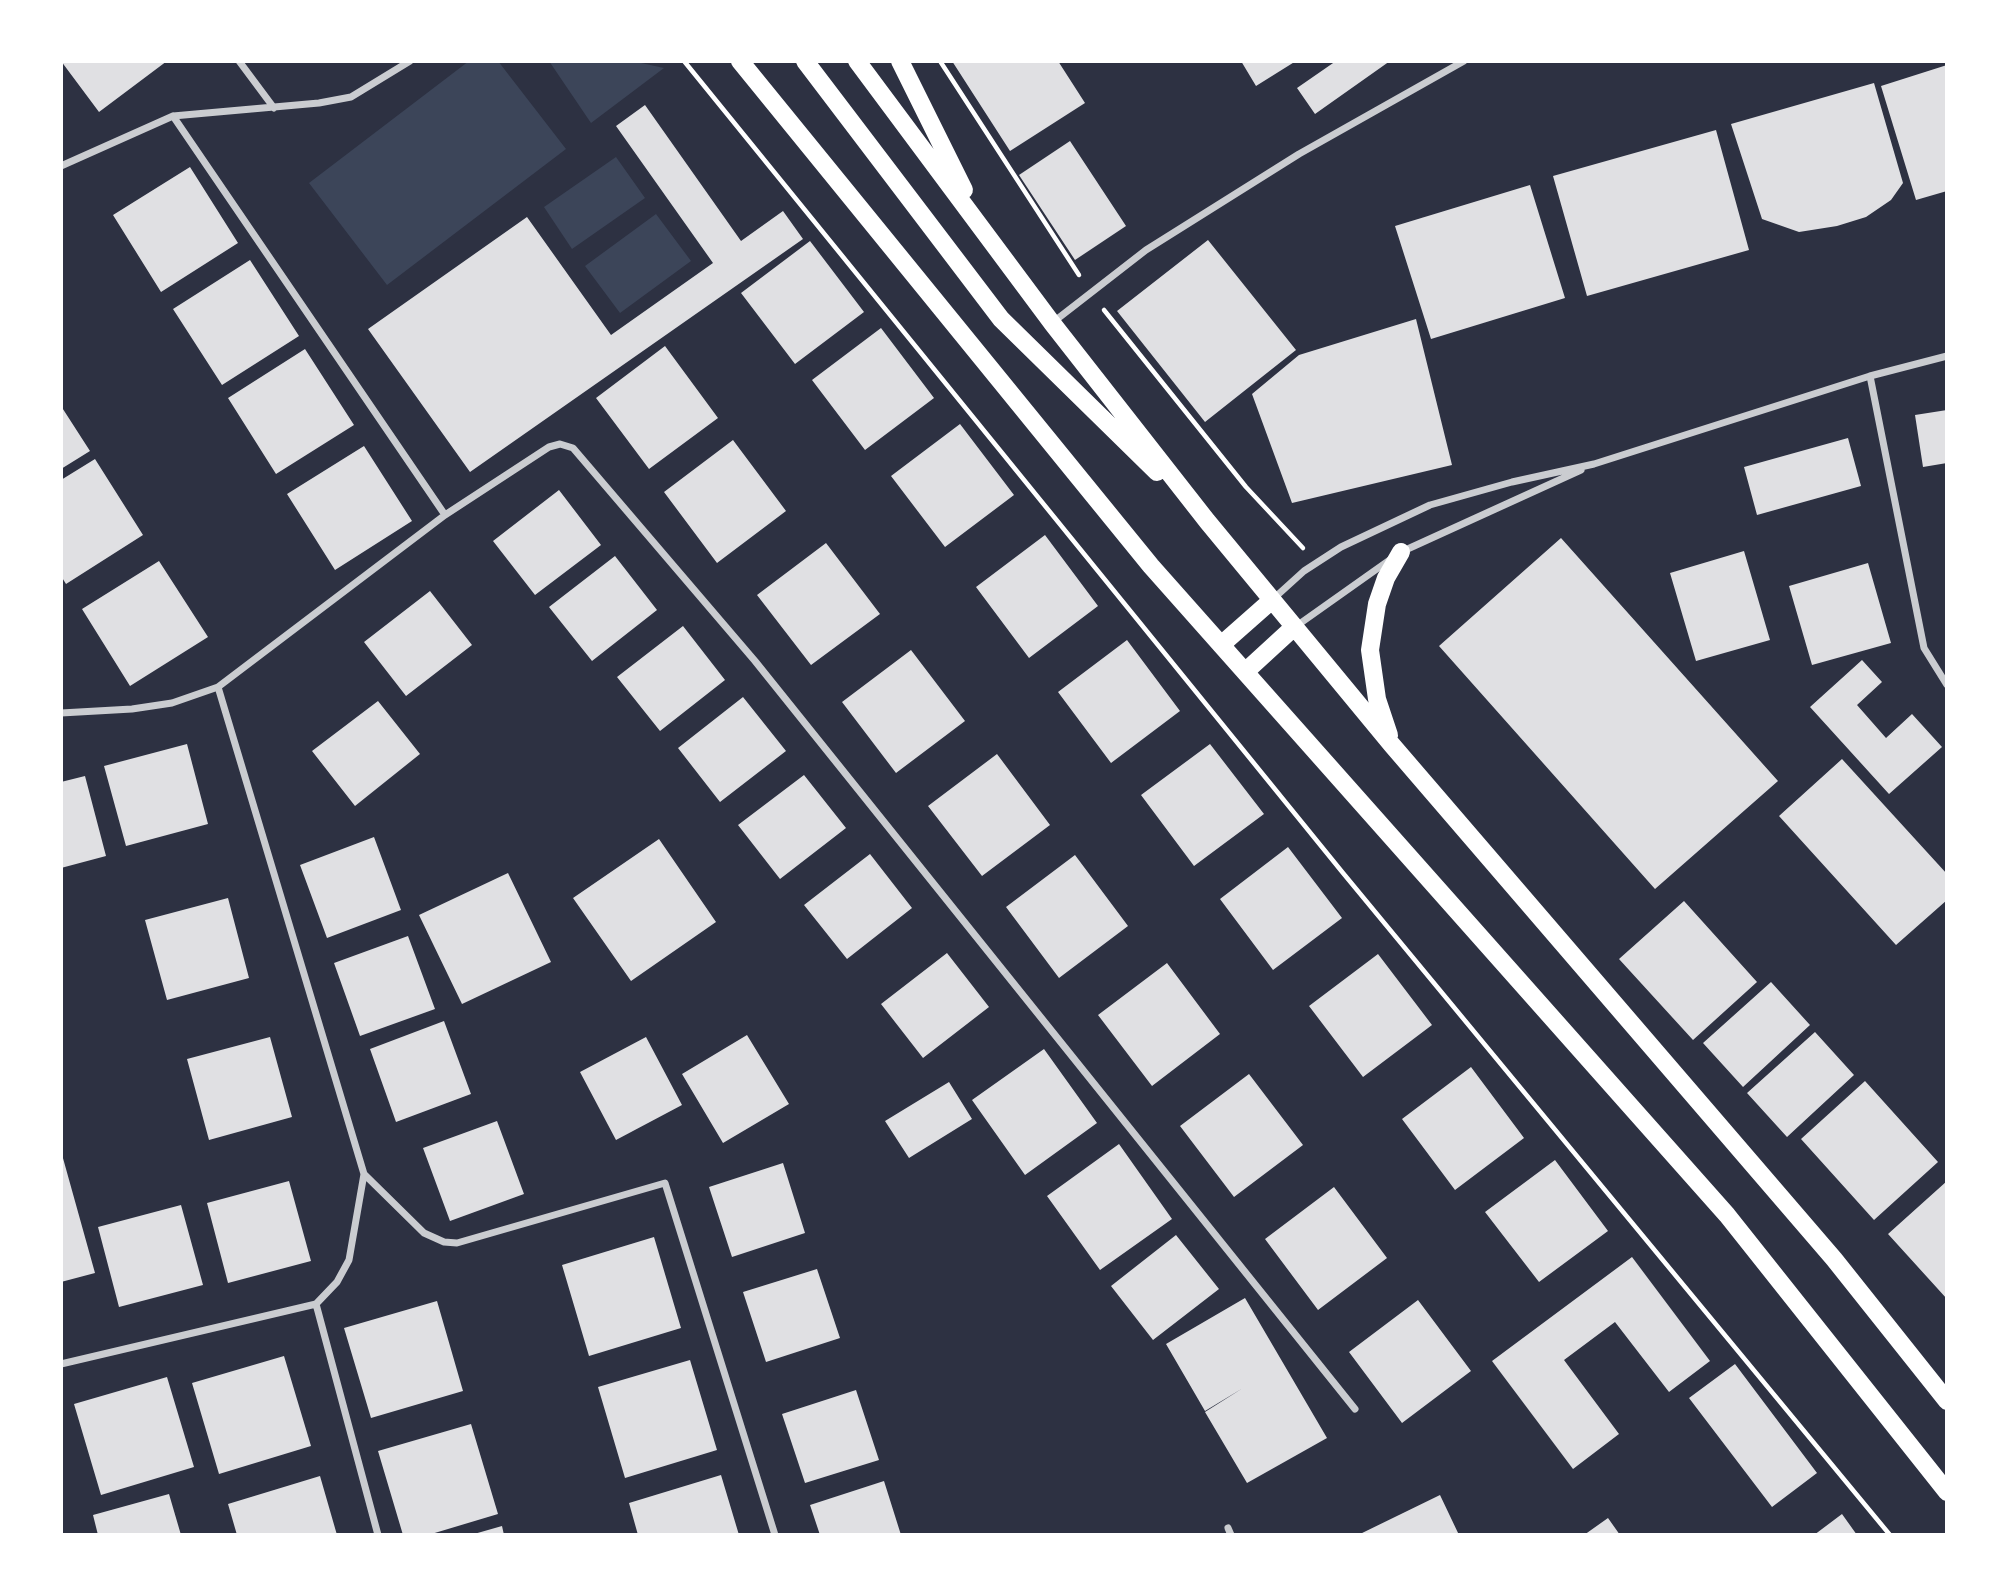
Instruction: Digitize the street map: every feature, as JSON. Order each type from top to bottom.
[{"type":"main road","points":[[731,61],[744,65],[1151,566],[1727,1215],[1947,1492]]},
{"type":"main road","points":[[805,61],[1000,319],[1207,521]]},
{"type":"main road","points":[[857,61],[1052,323],[1207,521],[1392,745],[1800,1219],[1947,1401]]},
{"type":"main road","points":[[900,61],[982,228]]},
{"type":"main road","points":[[1392,745],[1377,699],[1370,650],[1377,604],[1386,578],[1401,552]]},
{"type":"main road","points":[[1221,645],[1272,600]]},
{"type":"main road","points":[[1245,672],[1294,627]]},
{"type":"street","points":[[239,61],[274,108]]},
{"type":"street","points":[[61,166],[173,116],[274,108],[351,97],[411,61]]},
{"type":"street","points":[[1052,323],[1146,250],[1299,154],[1464,61]]},
{"type":"street","points":[[173,116],[445,515]]},
{"type":"street","points":[[1272,600],[1304,571],[1341,547],[1430,505],[1511,482],[1594,464],[1870,376],[1947,356]]},
{"type":"street","points":[[1870,376],[1924,648],[1947,685]]},
{"type":"street","points":[[61,713],[132,709],[173,703],[218,687],[445,515],[548,447],[560,444],[573,448],[754,661],[1355,1409]]},
{"type":"street","points":[[1294,627],[1401,552],[1594,464]]},
{"type":"street","points":[[61,1364],[316,1304],[337,1282],[349,1260],[364,1174],[218,687]]},
{"type":"street","points":[[364,1174],[424,1233],[444,1242],[457,1243],[664,1183],[775,1535]]},
{"type":"street","points":[[316,1304],[378,1535]]},
{"type":"path","points":[[684,61],[1343,873],[1891,1535]]},
{"type":"path","points":[[940,61],[1090,293],[1246,487],[1317,563]]},
{"type":"shaded area","points":[[469,61],[498,61],[566,149],[387,285],[309,183]]},
{"type":"shaded area","points":[[549,61],[632,61],[664,68],[591,123]]},
{"type":"shaded area","points":[[616,157],[645,198],[572,249],[544,207]]},
{"type":"shaded area","points":[[656,214],[691,261],[620,313],[585,266]]},
{"type":"building","points":[[61,61],[167,61],[99,112]]},
{"type":"building","points":[[952,61],[1058,61],[1085,103],[1010,151]]},
{"type":"building","points":[[1241,61],[1296,61],[1256,86]]},
{"type":"building","points":[[1336,61],[1390,61],[1315,114],[1297,88]]},
{"type":"building","points":[[1947,65],[1947,191],[1916,200],[1881,86]]},
{"type":"building","points":[[1874,83],[1903,183],[1891,200],[1866,217],[1837,226],[1799,232],[1762,219],[1731,124]]},
{"type":"building","points":[[645,105],[741,241],[783,211],[803,239],[470,472],[368,329],[527,217],[611,335],[713,263],[616,126]]},
{"type":"building","points":[[1716,130],[1749,250],[1587,296],[1553,176]]},
{"type":"building","points":[[1070,141],[1126,226],[1075,260],[1019,175]]},
{"type":"building","points":[[190,167],[238,243],[161,292],[113,215]]},
{"type":"building","points":[[1530,185],[1565,298],[1431,339],[1395,226]]},
{"type":"building","points":[[1208,240],[1296,350],[1205,422],[1117,311]]},
{"type":"building","points":[[810,241],[864,312],[795,364],[741,293]]},
{"type":"building","points":[[250,260],[299,336],[222,385],[173,309]]},
{"type":"building","points":[[1416,319],[1452,465],[1292,503],[1252,394],[1299,355]]},
{"type":"building","points":[[881,328],[934,398],[865,450],[812,380]]},
{"type":"building","points":[[665,346],[718,418],[649,469],[596,398]]},
{"type":"building","points":[[305,349],[354,425],[276,474],[228,398]]},
{"type":"building","points":[[61,406],[90,451],[61,469]]},
{"type":"building","points":[[1947,410],[1947,463],[1923,467],[1915,415]]},
{"type":"building","points":[[960,424],[1014,495],[945,547],[891,476]]},
{"type":"building","points":[[1848,438],[1861,486],[1757,515],[1744,467]]},
{"type":"building","points":[[733,440],[786,511],[717,563],[664,492]]},
{"type":"building","points":[[364,446],[412,521],[335,570],[287,494]]},
{"type":"building","points":[[95,459],[143,535],[66,584],[61,576],[61,480]]},
{"type":"building","points":[[559,490],[601,545],[535,595],[493,541]]},
{"type":"building","points":[[1045,535],[1098,606],[1029,658],[976,587]]},
{"type":"building","points":[[1561,538],[1778,781],[1655,889],[1439,646]]},
{"type":"building","points":[[826,543],[880,614],[811,665],[757,595]]},
{"type":"building","points":[[1744,551],[1770,640],[1696,661],[1670,573]]},
{"type":"building","points":[[615,556],[657,610],[592,661],[549,607]]},
{"type":"building","points":[[159,561],[208,637],[130,686],[82,609]]},
{"type":"building","points":[[1868,563],[1891,643],[1812,665],[1789,586]]},
{"type":"building","points":[[430,591],[472,645],[406,696],[364,642]]},
{"type":"building","points":[[683,626],[725,680],[660,731],[617,677]]},
{"type":"building","points":[[1127,640],[1180,711],[1111,763],[1058,692]]},
{"type":"building","points":[[911,650],[965,721],[896,773],[842,702]]},
{"type":"building","points":[[1862,660],[1882,682],[1857,705],[1886,738],[1912,714],[1942,747],[1889,794],[1810,707]]},
{"type":"building","points":[[743,697],[786,751],[720,802],[678,748]]},
{"type":"building","points":[[378,701],[420,754],[355,806],[312,751]]},
{"type":"building","points":[[187,744],[208,824],[126,846],[104,766]]},
{"type":"building","points":[[1210,744],[1264,814],[1194,866],[1141,795]]},
{"type":"building","points":[[997,754],[1050,825],[982,876],[928,806]]},
{"type":"building","points":[[1842,759],[1947,874],[1947,900],[1896,945],[1779,816]]},
{"type":"building","points":[[804,775],[846,828],[780,879],[738,825]]},
{"type":"building","points":[[85,776],[106,856],[61,868],[61,782]]},
{"type":"building","points":[[374,837],[401,910],[327,938],[300,865]]},
{"type":"building","points":[[659,839],[716,922],[631,981],[573,898]]},
{"type":"building","points":[[1288,847],[1342,918],[1273,970],[1220,899]]},
{"type":"building","points":[[870,854],[912,908],[847,959],[804,905]]},
{"type":"building","points":[[1075,855],[1128,926],[1059,978],[1006,907]]},
{"type":"building","points":[[508,873],[551,962],[462,1004],[419,915]]},
{"type":"building","points":[[228,898],[249,978],[167,1000],[145,920]]},
{"type":"building","points":[[1684,901],[1757,982],[1693,1040],[1619,959]]},
{"type":"building","points":[[408,936],[435,1009],[360,1036],[334,963]]},
{"type":"building","points":[[947,953],[989,1007],[923,1058],[881,1004]]},
{"type":"building","points":[[1378,954],[1432,1025],[1363,1077],[1309,1006]]},
{"type":"building","points":[[1167,963],[1220,1034],[1152,1086],[1098,1015]]},
{"type":"building","points":[[1771,982],[1810,1025],[1743,1087],[1703,1043]]},
{"type":"building","points":[[444,1021],[471,1094],[396,1122],[370,1049]]},
{"type":"building","points":[[1815,1032],[1854,1075],[1787,1137],[1747,1093]]},
{"type":"building","points":[[747,1035],[789,1104],[723,1143],[682,1074]]},
{"type":"building","points":[[270,1037],[292,1117],[209,1140],[187,1059]]},
{"type":"building","points":[[646,1037],[682,1105],[616,1140],[580,1072]]},
{"type":"building","points":[[1044,1049],[1097,1123],[1025,1175],[972,1100]]},
{"type":"building","points":[[1471,1067],[1524,1138],[1455,1190],[1402,1119]]},
{"type":"building","points":[[1249,1074],[1303,1145],[1234,1197],[1180,1126]]},
{"type":"building","points":[[1865,1081],[1938,1162],[1874,1220],[1801,1139]]},
{"type":"building","points":[[949,1082],[972,1119],[909,1158],[885,1121]]},
{"type":"building","points":[[497,1121],[524,1194],[450,1221],[423,1148]]},
{"type":"building","points":[[1119,1144],[1172,1219],[1100,1270],[1047,1196]]},
{"type":"building","points":[[61,1151],[95,1273],[61,1282]]},
{"type":"building","points":[[1555,1160],[1608,1231],[1539,1282],[1485,1212]]},
{"type":"building","points":[[783,1163],[805,1233],[732,1257],[709,1187]]},
{"type":"building","points":[[289,1181],[311,1261],[228,1283],[207,1203]]},
{"type":"building","points":[[1947,1181],[1947,1299],[1888,1234]]},
{"type":"building","points":[[1334,1187],[1387,1258],[1318,1310],[1265,1239]]},
{"type":"building","points":[[181,1205],[203,1285],[119,1307],[98,1227]]},
{"type":"building","points":[[1176,1235],[1219,1289],[1153,1340],[1111,1286]]},
{"type":"building","points":[[654,1237],[681,1328],[589,1356],[562,1265]]},
{"type":"building","points":[[1632,1257],[1710,1361],[1669,1392],[1615,1322],[1564,1360],[1619,1434],[1573,1469],[1492,1361]]},
{"type":"building","points":[[817,1269],[840,1338],[766,1362],[743,1292]]},
{"type":"building","points":[[1245,1298],[1327,1438],[1247,1483],[1205,1412],[1243,1388],[1205,1411],[1166,1344]]},
{"type":"building","points":[[1418,1300],[1471,1371],[1402,1423],[1349,1352]]},
{"type":"building","points":[[437,1301],[463,1391],[371,1418],[344,1328]]},
{"type":"building","points":[[284,1356],[311,1446],[219,1474],[192,1383]]},
{"type":"building","points":[[690,1360],[717,1450],[625,1478],[598,1387]]},
{"type":"building","points":[[1735,1364],[1817,1473],[1772,1507],[1689,1398]]},
{"type":"building","points":[[167,1377],[194,1467],[101,1495],[74,1404]]},
{"type":"building","points":[[856,1390],[879,1460],[805,1483],[782,1414]]},
{"type":"building","points":[[471,1424],[498,1514],[428,1535],[403,1535],[378,1451]]},
{"type":"building","points":[[721,1475],[739,1535],[638,1535],[629,1503]]},
{"type":"building","points":[[320,1476],[337,1535],[237,1535],[228,1504]]},
{"type":"building","points":[[884,1481],[901,1535],[820,1535],[810,1505]]},
{"type":"building","points":[[169,1494],[181,1535],[98,1535],[93,1515]]},
{"type":"building","points":[[1440,1495],[1459,1535],[1358,1535]]},
{"type":"building","points":[[1842,1514],[1857,1535],[1814,1535]]},
{"type":"building","points":[[1608,1518],[1620,1535],[1584,1535]]},
{"type":"building","points":[[502,1526],[504,1535],[474,1535],[474,1534]]}]
